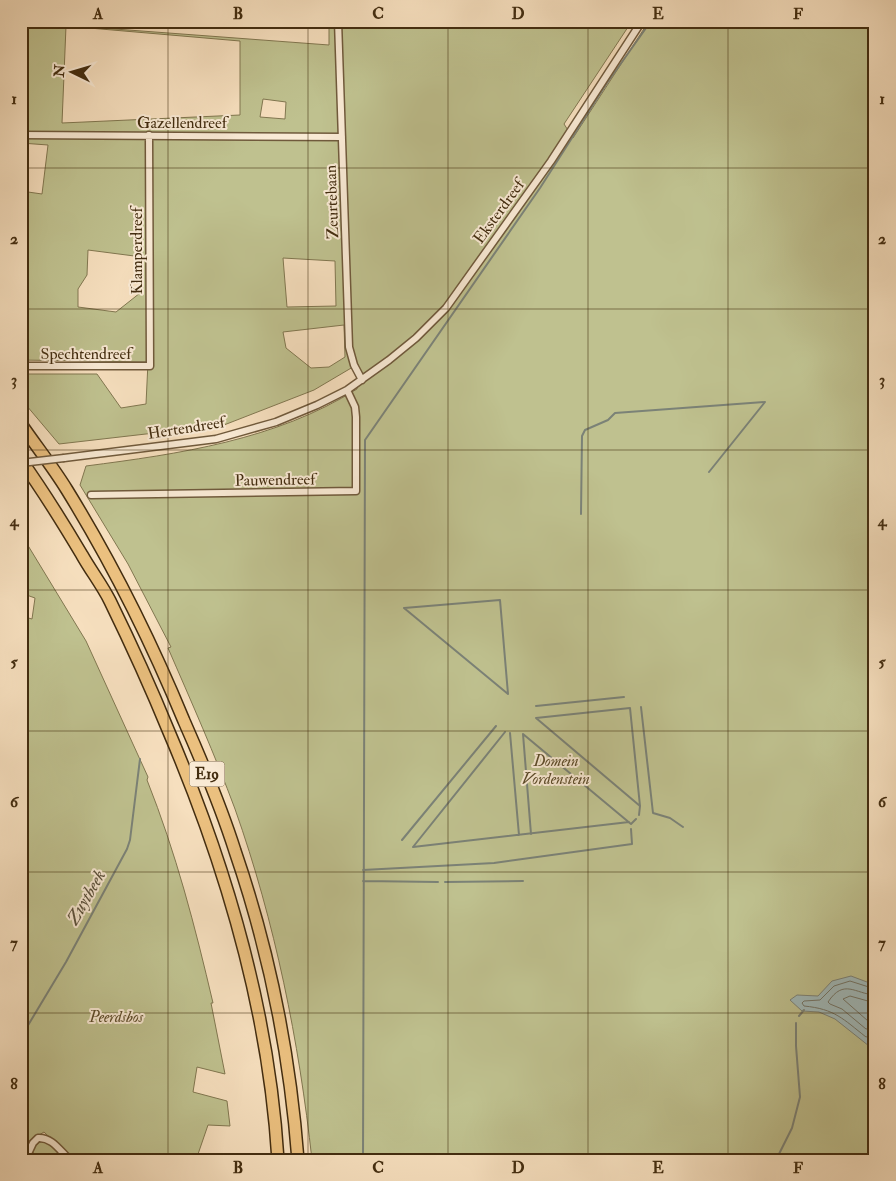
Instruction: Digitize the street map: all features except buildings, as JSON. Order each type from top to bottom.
[{"type":"highway","name":"E19","points":[[21,424],[66,489],[125,592],[169,685],[232,842],[257,925],[276,999],[288,1070],[298,1160]]},
{"type":"highway","name":"E19","points":[[21,461],[49,499],[109,600],[179,754],[217,856],[240,931],[257,1001],[269,1073],[278,1160]]},
{"type":"street","name":"Zeurtebaan","points":[[338,21],[349,346],[354,365],[362,380]]},
{"type":"street","name":"Eksterdreef","points":[[347,390],[416,338],[446,308],[551,161],[642,21]]},
{"type":"street","name":"Gazellendreef","points":[[21,135],[342,137]]},
{"type":"street","name":"Klamperdreef","points":[[149,135],[150,366]]},
{"type":"street","name":"Spechtendreef","points":[[21,366],[150,366]]},
{"type":"street","name":"Hertendreef","points":[[21,461],[64,458],[216,439],[276,422],[318,405],[347,390]]},
{"type":"street","name":"Pauwendreef","points":[[91,495],[356,491],[356,416],[355,407],[347,390]]},
{"type":"street","points":[[26,1158],[33,1143],[38,1138],[44,1137],[70,1160]]},
{"type":"green space","name":"Domein Vordenstein","points":[[329,21],[632,21],[564,124],[573,138],[649,21],[869,21],[875,30],[875,1160],[312,1160],[307,1115],[284,982],[262,895],[235,809],[168,648],[171,647],[128,564],[80,485],[86,466],[191,450],[260,433],[294,421],[357,389],[358,364],[314,390],[224,425],[59,444],[21,399],[21,374],[97,374],[121,408],[146,404],[148,362],[21,360],[21,191],[42,194],[48,145],[21,143],[21,22],[329,45]],"holes":[[[66,26],[240,41],[240,115],[62,123]],[[263,99],[286,102],[285,119],[260,117]],[[88,250],[142,257],[140,293],[116,312],[78,307],[78,289],[87,275]],[[283,258],[335,261],[336,306],[287,307]],[[344,325],[345,357],[329,367],[311,368],[286,348],[283,332]]]},
{"type":"green space","name":"Peerdsbos","points":[[21,534],[86,641],[148,777],[147,780],[184,890],[213,1003],[211,1003],[225,1074],[197,1067],[193,1092],[227,1101],[230,1126],[208,1125],[196,1160],[73,1160],[44,1132],[29,1141],[21,1160],[21,616],[32,619],[35,598],[21,593]]},
{"type":"green space","points":[[44,1141],[65,1160],[40,1160],[34,1157],[35,1147]]},
{"type":"water","points":[[851,976],[875,985],[875,1036],[869,1046],[835,1019],[819,1012],[802,1011],[790,1000],[797,995],[818,996],[832,981]]},
{"type":"waterway","points":[[363,1160],[365,440],[540,188],[607,83],[651,21]]},
{"type":"waterway","points":[[871,21],[875,27]]},
{"type":"waterway","points":[[581,514],[582,436],[585,430],[608,420],[615,413],[765,402],[709,472]]},
{"type":"waterway","points":[[500,600],[508,694],[404,608],[500,600]]},
{"type":"waterway","points":[[536,706],[624,697]]},
{"type":"waterway","points":[[641,707],[653,813],[670,818],[683,827]]},
{"type":"waterway","points":[[639,815],[640,806],[630,708],[536,718],[640,806]]},
{"type":"waterway","points":[[402,840],[496,726]]},
{"type":"waterway","points":[[413,847],[505,732]]},
{"type":"waterway","points":[[510,733],[519,835]]},
{"type":"waterway","points":[[531,834],[523,734],[631,824],[636,819]]},
{"type":"waterway","name":"Zuytbeek","points":[[21,1037],[66,962],[127,849],[130,840],[140,759]]},
{"type":"waterway","points":[[413,847],[629,822]]},
{"type":"waterway","points":[[363,870],[494,863],[632,844],[631,829]]},
{"type":"waterway","points":[[363,881],[438,882]]},
{"type":"waterway","points":[[445,882],[523,881]]},
{"type":"waterway","points":[[799,1016],[804,1010]]},
{"type":"waterway","points":[[776,1160],[792,1128],[800,1097],[796,1023]]}]
